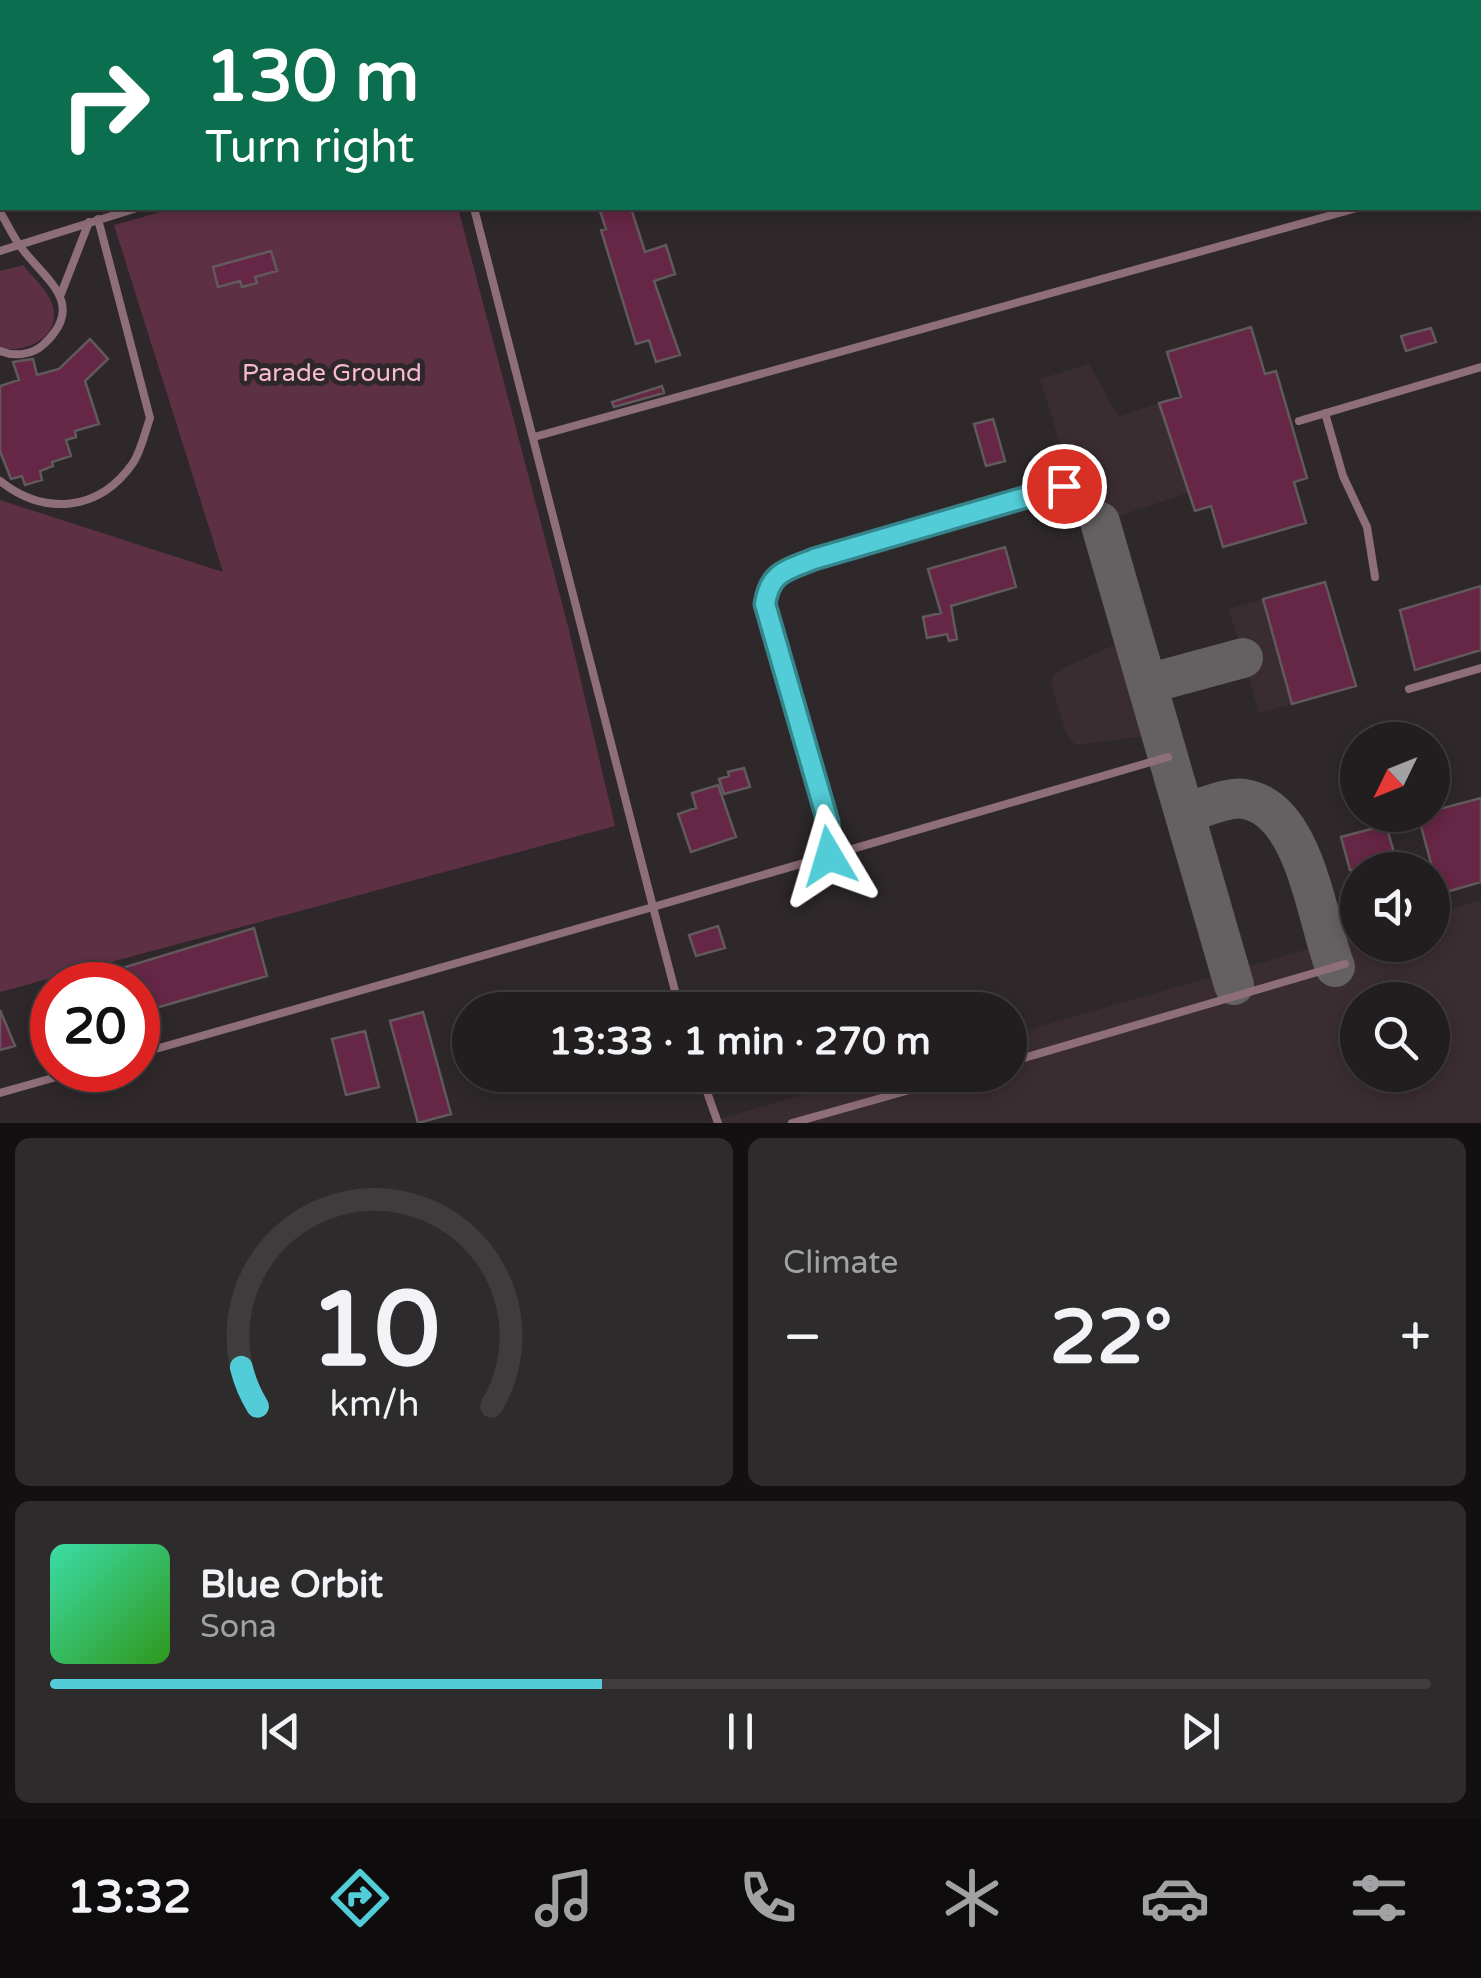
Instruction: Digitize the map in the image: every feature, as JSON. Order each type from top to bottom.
[{"type":"lane","points":[[0,251],[130,210]]},
{"type":"lane","points":[[475,210],[675,992]]},
{"type":"lane","points":[[534,437],[1351,210]]},
{"type":"lane","points":[[0,212],[20,245],[61,294]]},
{"type":"lane","points":[[0,351],[21,354],[37,350],[48,340],[61,319],[61,294],[94,221]]},
{"type":"lane","points":[[0,481],[22,498],[54,504],[82,503],[108,488],[133,463],[150,418],[94,221]]},
{"type":"lane","points":[[1300,420],[1481,367]]},
{"type":"lane","points":[[1325,413],[1343,476],[1366,528],[1375,577]]},
{"type":"lane","points":[[829,856],[828,822],[765,604],[768,584],[781,573],[814,559],[1064,486]]},
{"type":"lane","points":[[1410,690],[1481,668]]},
{"type":"lane","points":[[160,1048],[1168,757]]},
{"type":"lane","points":[[1027,1057],[1344,964]]},
{"type":"lane","points":[[0,1093],[30,1084]]},
{"type":"lane","points":[[707,1092],[718,1123]]},
{"type":"lane","points":[[792,1123],[902,1092]]},
{"type":"shaded area","points":[[1089,364],[1119,417],[1159,403],[1188,493],[1085,527],[1040,379]]},
{"type":"shaded area","points":[[1263,599],[1292,704],[1259,713],[1229,609]]},
{"type":"shaded area","points":[[1118,643],[1145,736],[1075,745],[1064,729],[1051,682],[1064,668]]},
{"type":"shaded area","points":[[1481,900],[1481,1123],[705,1123],[812,1092],[1027,1092],[1027,1030],[1340,940],[1340,962],[1450,962],[1450,909]]},
{"type":"green space","name":"Parade Ground","points":[[168,210],[459,210],[568,626],[615,826],[111,962],[30,962],[30,984],[0,992],[0,500],[223,572],[114,225]]},
{"type":"green space","points":[[23,265],[49,297],[54,321],[34,344],[0,348],[0,271]]},
{"type":"building","points":[[600,210],[632,210],[645,252],[666,245],[675,274],[654,281],[680,355],[656,362],[649,340],[636,344],[601,230],[606,229]]},
{"type":"building","points":[[271,251],[277,271],[255,277],[257,283],[242,287],[240,281],[218,287],[213,267]]},
{"type":"building","points":[[1251,327],[1265,374],[1276,371],[1307,478],[1294,482],[1306,523],[1223,547],[1211,506],[1195,511],[1159,403],[1181,397],[1167,352]]},
{"type":"building","points":[[1431,328],[1436,342],[1406,351],[1401,336]]},
{"type":"building","points":[[90,339],[108,359],[85,381],[99,424],[75,431],[76,437],[66,440],[71,456],[40,471],[42,480],[25,485],[22,476],[11,479],[0,451],[0,386],[19,380],[13,362],[33,359],[37,375],[59,369]]},
{"type":"building","points":[[662,386],[664,393],[614,407],[612,402]]},
{"type":"building","points":[[993,419],[1005,461],[986,466],[974,424]]},
{"type":"building","points":[[1005,547],[1016,587],[951,606],[957,639],[949,641],[947,634],[927,638],[923,617],[941,613],[928,569]]},
{"type":"building","points":[[1325,582],[1356,686],[1292,704],[1263,599]]},
{"type":"building","points":[[1481,586],[1481,650],[1415,670],[1400,610]]},
{"type":"building","points":[[744,768],[750,787],[724,794],[719,779]]},
{"type":"building","points":[[718,785],[736,837],[691,852],[678,814],[696,808],[692,793]]},
{"type":"building","points":[[1481,798],[1481,882],[1450,891],[1450,852],[1428,852],[1423,832],[1450,832],[1450,806]]},
{"type":"building","points":[[1388,832],[1394,852],[1345,852],[1341,837]]},
{"type":"building","points":[[718,926],[725,948],[696,956],[689,935]]},
{"type":"building","points":[[254,928],[267,976],[160,1007],[160,962],[142,962]]},
{"type":"building","points":[[0,1010],[15,1046],[0,1050]]},
{"type":"building","points":[[423,1012],[451,1114],[418,1123],[390,1021]]},
{"type":"building","points":[[365,1031],[379,1087],[346,1095],[332,1039]]},
{"type":"taxiway","points":[[1100,522],[1234,985]]},
{"type":"taxiway","points":[[1147,684],[1243,658]]},
{"type":"taxiway","points":[[1185,813],[1244,799],[1265,807],[1281,822],[1305,868],[1335,967]]},
{"type":"route","points":[[829,856],[828,822],[765,604],[768,584],[781,573],[814,559],[1064,486]]}]
